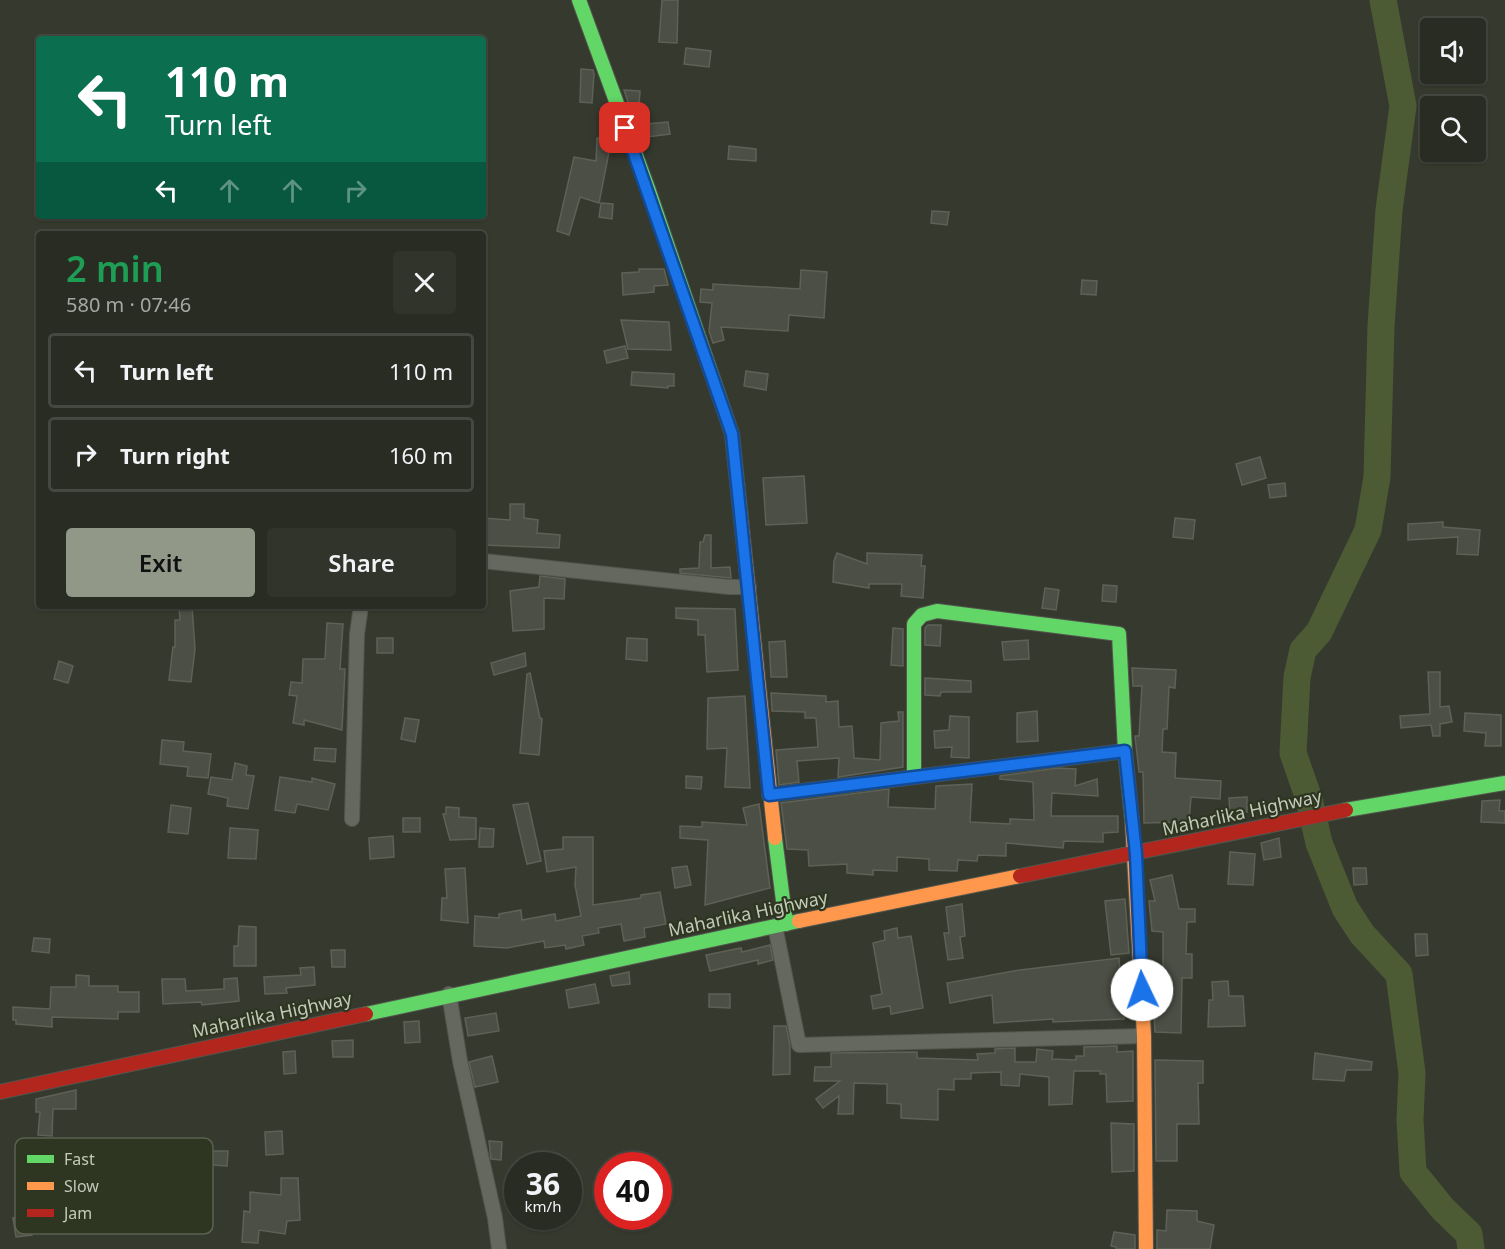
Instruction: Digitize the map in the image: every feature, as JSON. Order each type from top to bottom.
[{"type":"main road","points":[[579,0],[649,191],[732,434],[749,586],[780,925]]},
{"type":"main road","points":[[914,776],[914,624],[922,615],[937,611],[1119,634],[1125,751],[1136,854],[1144,1036],[1146,1249]]},
{"type":"main road","name":"Maharlika Highway","points":[[0,1092],[449,994],[780,925],[1349,809],[1505,783]]},
{"type":"street","points":[[486,561],[729,587],[749,586]]},
{"type":"street","points":[[352,819],[357,634],[361,609]]},
{"type":"street","points":[[769,795],[1125,751]]},
{"type":"street","points":[[780,925],[799,1045],[1144,1036]]},
{"type":"street","points":[[449,994],[460,1061],[495,1218],[498,1249]]},
{"type":"building","points":[[662,0],[678,0],[677,43],[659,42]]},
{"type":"building","points":[[686,48],[711,51],[709,67],[684,64]]},
{"type":"building","points":[[581,69],[593,70],[592,103],[580,102]]},
{"type":"building","points":[[624,90],[640,91],[639,105],[629,105]]},
{"type":"building","points":[[668,122],[670,134],[647,137],[646,124]]},
{"type":"building","points":[[597,138],[618,139],[620,145],[620,152],[609,152],[599,203],[580,197],[569,235],[557,231],[574,157],[596,161]]},
{"type":"building","points":[[729,146],[756,149],[756,161],[728,159]]},
{"type":"building","points":[[601,203],[613,204],[612,219],[599,217]]},
{"type":"building","points":[[932,211],[949,212],[947,225],[931,223]]},
{"type":"building","points":[[639,269],[664,269],[668,285],[654,286],[654,292],[623,295],[622,273],[639,272]]},
{"type":"building","points":[[801,270],[827,272],[824,318],[789,315],[788,331],[721,327],[724,340],[713,343],[709,331],[712,303],[700,302],[701,289],[713,290],[713,284],[800,289]]},
{"type":"building","points":[[1082,280],[1097,281],[1096,295],[1081,294]]},
{"type":"building","points":[[621,320],[669,322],[671,350],[628,349]]},
{"type":"building","points":[[625,346],[628,358],[607,363],[604,351]]},
{"type":"building","points":[[746,371],[768,374],[766,390],[744,386]]},
{"type":"building","points":[[632,372],[674,374],[674,386],[668,386],[668,388],[631,385]]},
{"type":"building","points":[[1260,457],[1266,478],[1242,485],[1236,464]]},
{"type":"building","points":[[804,476],[807,523],[766,525],[763,478]]},
{"type":"building","points":[[1285,483],[1286,496],[1270,498],[1268,485]]},
{"type":"building","points":[[510,504],[524,504],[524,518],[538,520],[537,533],[560,535],[559,548],[486,545],[486,518],[510,520]]},
{"type":"building","points":[[1175,518],[1195,520],[1193,539],[1173,537]]},
{"type":"building","points":[[1443,522],[1443,527],[1480,530],[1478,555],[1457,554],[1458,537],[1408,540],[1408,524]]},
{"type":"building","points":[[705,535],[711,535],[711,568],[730,567],[731,578],[680,573],[680,569],[699,568],[700,542],[703,542]]},
{"type":"building","points":[[837,553],[867,564],[867,553],[922,555],[921,566],[925,566],[923,598],[901,596],[902,584],[869,584],[869,588],[833,582],[834,561]]},
{"type":"building","points":[[540,576],[565,579],[564,599],[544,598],[544,629],[513,631],[510,591],[539,587]]},
{"type":"building","points":[[1103,585],[1117,586],[1116,602],[1102,601]]},
{"type":"building","points":[[1045,588],[1059,590],[1056,610],[1042,608]]},
{"type":"building","points":[[676,608],[735,609],[738,670],[707,672],[705,635],[698,635],[698,620],[676,618]]},
{"type":"building","points":[[179,609],[192,609],[195,649],[191,682],[169,680],[173,647],[175,647],[175,620],[180,620]]},
{"type":"building","points":[[327,623],[343,624],[340,669],[345,669],[342,730],[304,720],[304,725],[293,723],[297,696],[289,695],[291,682],[302,683],[303,659],[325,659]]},
{"type":"building","points":[[928,625],[941,625],[940,646],[925,645],[925,628]]},
{"type":"building","points":[[893,628],[903,629],[903,666],[891,665]]},
{"type":"building","points":[[377,638],[393,638],[393,653],[377,653]]},
{"type":"building","points":[[627,638],[647,639],[647,661],[626,659]]},
{"type":"building","points":[[1028,640],[1029,659],[1004,660],[1002,642]]},
{"type":"building","points":[[785,641],[787,677],[771,677],[769,642]]},
{"type":"building","points":[[525,653],[526,666],[494,675],[491,663]]},
{"type":"building","points":[[59,661],[73,666],[68,683],[54,679]]},
{"type":"building","points":[[1132,668],[1176,670],[1175,688],[1169,687],[1167,729],[1163,729],[1162,752],[1176,753],[1175,778],[1221,781],[1220,799],[1191,797],[1189,822],[1144,823],[1143,772],[1139,772],[1135,736],[1139,736],[1142,686],[1133,686]]},
{"type":"building","points":[[1428,672],[1440,672],[1440,707],[1449,706],[1452,722],[1440,724],[1440,736],[1433,736],[1431,725],[1401,728],[1400,716],[1430,714]]},
{"type":"building","points":[[530,673],[542,719],[539,755],[520,753],[527,674]]},
{"type":"building","points":[[925,678],[971,681],[971,692],[941,692],[940,696],[925,695]]},
{"type":"building","points":[[771,693],[826,696],[826,702],[838,701],[839,727],[852,726],[854,758],[880,760],[881,723],[899,721],[898,712],[903,712],[903,767],[838,777],[839,758],[797,761],[799,782],[779,785],[776,750],[818,747],[816,718],[805,718],[805,712],[772,711]]},
{"type":"building","points":[[745,696],[750,788],[725,787],[727,748],[707,749],[708,698]]},
{"type":"building","points":[[1037,711],[1038,741],[1017,742],[1017,713]]},
{"type":"building","points":[[1465,713],[1501,715],[1501,746],[1485,746],[1486,733],[1464,731]]},
{"type":"building","points":[[950,716],[969,717],[969,758],[951,757],[952,747],[935,748],[934,731],[949,730]]},
{"type":"building","points":[[405,718],[419,720],[415,742],[401,739]]},
{"type":"building","points":[[162,740],[184,742],[183,751],[211,754],[208,778],[187,776],[188,767],[160,764]]},
{"type":"building","points":[[315,748],[336,749],[335,762],[314,760]]},
{"type":"building","points":[[235,763],[247,766],[246,775],[254,776],[248,809],[227,806],[228,798],[208,794],[211,777],[232,780]]},
{"type":"building","points":[[1058,768],[1076,769],[1075,786],[1097,779],[1098,796],[1052,793],[1051,816],[1118,816],[1118,832],[1103,833],[1103,842],[1064,841],[1063,848],[1006,843],[1006,856],[978,855],[977,861],[958,860],[957,871],[929,870],[929,859],[897,857],[897,871],[873,870],[873,875],[847,873],[847,864],[809,866],[808,850],[787,849],[781,803],[889,789],[888,807],[935,809],[936,786],[972,784],[970,822],[1010,824],[1010,819],[1034,820],[1033,782],[1000,779],[1000,776]]},
{"type":"building","points":[[686,776],[702,777],[701,789],[686,788]]},
{"type":"building","points":[[280,777],[312,782],[312,778],[335,784],[328,810],[297,804],[295,813],[275,810]]},
{"type":"building","points":[[1247,797],[1247,812],[1230,813],[1229,798]]},
{"type":"building","points":[[1500,800],[1499,811],[1505,811],[1505,823],[1481,822],[1482,801]]},
{"type":"building","points":[[528,803],[541,861],[527,864],[513,805]]},
{"type":"building","points":[[759,804],[770,888],[705,905],[708,840],[680,838],[680,826],[702,827],[702,822],[747,825],[743,808]]},
{"type":"building","points":[[171,805],[191,808],[188,834],[168,832]]},
{"type":"building","points":[[446,807],[459,808],[459,817],[476,818],[476,839],[450,840],[443,814],[446,814]]},
{"type":"building","points":[[403,818],[420,818],[420,832],[403,832]]},
{"type":"building","points":[[230,828],[258,830],[256,859],[228,858]]},
{"type":"building","points":[[480,828],[494,829],[493,847],[479,847]]},
{"type":"building","points":[[393,836],[394,857],[370,859],[369,838]]},
{"type":"building","points":[[563,837],[593,837],[593,905],[641,898],[641,895],[660,892],[666,924],[644,928],[645,937],[624,941],[621,924],[598,928],[599,933],[582,936],[584,945],[566,949],[565,945],[545,948],[544,941],[507,948],[474,946],[475,916],[499,918],[499,914],[521,910],[522,920],[555,914],[556,921],[581,916],[575,885],[576,867],[547,872],[544,851],[563,849]]},
{"type":"building","points":[[1279,838],[1281,857],[1264,860],[1261,843]]},
{"type":"building","points":[[1230,852],[1255,854],[1253,885],[1228,884]]},
{"type":"building","points":[[687,866],[691,885],[675,888],[672,868]]},
{"type":"building","points":[[465,868],[468,923],[441,920],[442,898],[447,898],[445,869]]},
{"type":"building","points":[[1353,868],[1366,868],[1367,884],[1354,885]]},
{"type":"building","points":[[1172,875],[1179,909],[1195,909],[1195,922],[1187,922],[1186,954],[1192,954],[1192,978],[1182,978],[1181,1033],[1155,1032],[1152,972],[1163,972],[1163,932],[1152,931],[1149,901],[1155,901],[1150,880]]},
{"type":"building","points":[[1125,899],[1129,953],[1111,955],[1105,901]]},
{"type":"building","points":[[962,904],[965,936],[960,937],[963,958],[948,960],[944,933],[949,933],[946,907]]},
{"type":"building","points":[[239,926],[256,927],[256,966],[234,966],[234,946],[238,946]]},
{"type":"building","points":[[897,928],[898,938],[911,936],[923,1008],[891,1014],[890,1006],[873,1009],[871,996],[882,994],[873,943],[885,940],[884,931]]},
{"type":"building","points":[[1415,934],[1427,934],[1428,955],[1416,956]]},
{"type":"building","points":[[34,938],[50,939],[49,953],[32,951]]},
{"type":"building","points":[[770,945],[773,960],[758,964],[758,960],[710,971],[706,955],[741,948],[742,952]]},
{"type":"building","points":[[331,950],[345,950],[345,967],[332,967]]},
{"type":"building","points":[[1119,958],[1124,1019],[1053,1022],[1053,1019],[994,1023],[992,995],[950,1003],[947,983],[1020,970]]},
{"type":"building","points":[[314,967],[315,985],[286,988],[287,993],[265,994],[264,977],[301,975],[300,968]]},
{"type":"building","points":[[629,972],[630,984],[612,986],[610,976]]},
{"type":"building","points":[[76,975],[89,976],[89,986],[118,986],[118,992],[139,992],[139,1012],[118,1012],[118,1019],[52,1017],[52,1027],[16,1024],[16,1020],[13,1020],[13,1007],[50,1009],[51,987],[76,987]]},
{"type":"building","points":[[237,978],[239,1001],[202,1005],[201,1002],[163,1004],[162,979],[185,979],[186,991],[224,989],[224,979]]},
{"type":"building","points":[[1228,981],[1229,996],[1243,996],[1245,1026],[1208,1027],[1209,1000],[1213,1000],[1212,982]]},
{"type":"building","points":[[595,984],[599,1003],[569,1008],[566,990]]},
{"type":"building","points":[[709,994],[730,994],[730,1008],[709,1007]]},
{"type":"building","points":[[496,1013],[499,1031],[468,1036],[465,1018]]},
{"type":"building","points":[[419,1021],[420,1042],[405,1043],[404,1022]]},
{"type":"building","points":[[774,1026],[786,1026],[790,1045],[790,1074],[773,1075]]},
{"type":"building","points":[[353,1040],[353,1057],[333,1057],[332,1041]]},
{"type":"building","points":[[1117,1046],[1117,1052],[1133,1051],[1133,1101],[1107,1102],[1106,1074],[1100,1074],[1100,1071],[1074,1071],[1072,1104],[1049,1105],[1049,1077],[1020,1074],[1019,1086],[1001,1085],[1001,1072],[971,1073],[971,1079],[954,1079],[954,1090],[938,1089],[938,1120],[901,1118],[901,1104],[887,1103],[887,1084],[854,1083],[853,1114],[838,1114],[839,1096],[823,1108],[816,1099],[840,1081],[814,1081],[815,1067],[831,1067],[831,1053],[917,1052],[917,1058],[978,1060],[977,1054],[995,1053],[995,1049],[1015,1048],[1015,1062],[1036,1062],[1037,1049],[1053,1051],[1052,1059],[1076,1060],[1076,1056],[1084,1056],[1084,1047]]},
{"type":"building","points":[[295,1051],[296,1073],[284,1074],[283,1052]]},
{"type":"building","points":[[1315,1053],[1372,1062],[1371,1070],[1346,1070],[1344,1081],[1313,1079]]},
{"type":"building","points":[[492,1056],[498,1082],[475,1087],[469,1062]]},
{"type":"building","points":[[1155,1060],[1203,1061],[1203,1083],[1198,1083],[1199,1124],[1177,1124],[1177,1161],[1156,1161]]},
{"type":"building","points":[[76,1090],[76,1109],[53,1109],[52,1136],[38,1135],[40,1112],[36,1112],[36,1099]]},
{"type":"building","points":[[1111,1123],[1134,1124],[1134,1171],[1112,1172]]},
{"type":"building","points":[[282,1131],[283,1154],[266,1155],[265,1132]]},
{"type":"building","points":[[489,1141],[502,1142],[501,1160],[491,1159]]},
{"type":"building","points":[[213,1151],[228,1151],[227,1166],[213,1165]]},
{"type":"building","points":[[281,1178],[298,1178],[300,1220],[287,1221],[285,1234],[259,1230],[258,1243],[242,1242],[244,1211],[250,1212],[250,1192],[281,1195]]},
{"type":"building","points":[[1167,1210],[1197,1211],[1197,1221],[1214,1225],[1210,1249],[1157,1249],[1157,1230],[1166,1231]]},
{"type":"building","points":[[1114,1232],[1135,1235],[1135,1249],[1116,1249],[1111,1246]]},
{"type":"building","points":[[16,1234],[32,1235],[16,1237]]},
{"type":"waterway","points":[[1383,0],[1403,106],[1389,210],[1381,326],[1377,477],[1368,530],[1319,632],[1303,650],[1297,677],[1293,753],[1309,799],[1319,843],[1345,908],[1362,934],[1399,974],[1412,1073],[1410,1120],[1413,1172],[1443,1209],[1469,1234],[1471,1249]]},
{"type":"traffic: fast","points":[[579,0],[649,191],[732,434],[741,519]]},
{"type":"traffic: fast","points":[[914,776],[914,624],[922,615],[937,611],[1119,634],[1125,751],[1132,820]]},
{"type":"traffic: fast","points":[[1346,810],[1505,783]]},
{"type":"traffic: fast","points":[[775,838],[786,924]]},
{"type":"traffic: fast","points":[[366,1014],[799,921]]},
{"type":"traffic: slow","points":[[741,519],[775,838]]},
{"type":"traffic: slow","points":[[1132,820],[1144,1036],[1146,1249]]},
{"type":"traffic: slow","points":[[799,921],[1020,876]]},
{"type":"traffic: jam","points":[[1020,876],[1346,810]]},
{"type":"traffic: jam","points":[[0,1092],[366,1014]]},
{"type":"route","points":[[625,128],[649,191],[732,434],[769,795],[1125,751],[1136,854],[1142,990]]}]
